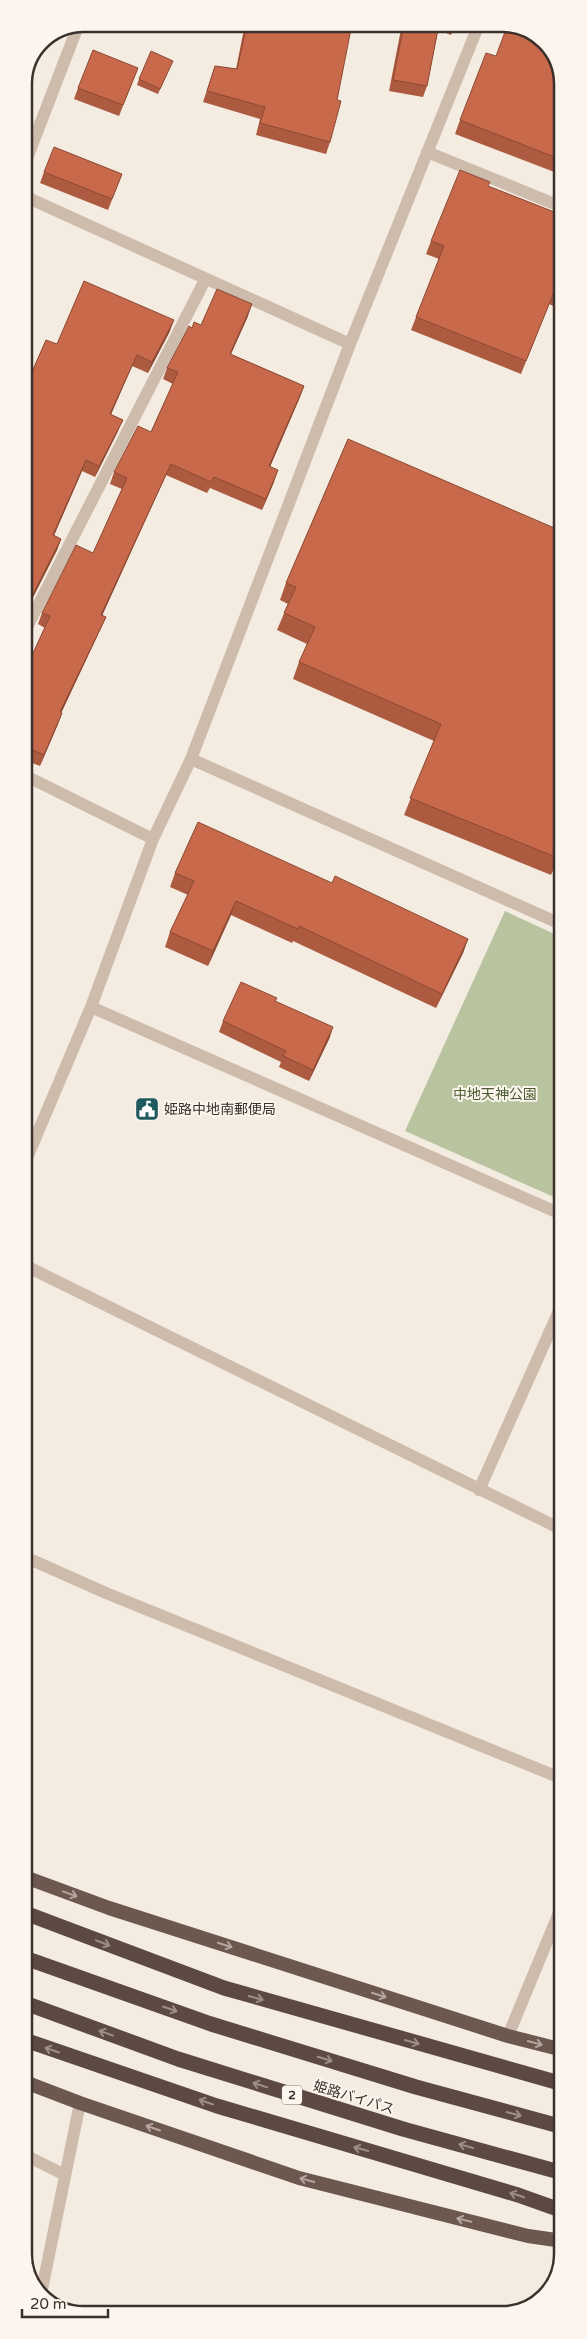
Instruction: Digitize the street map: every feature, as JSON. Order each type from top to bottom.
[{"type":"highway","points":[[32,1880],[118,1911],[508,2036],[554,2048]]},
{"type":"highway","points":[[32,1916],[224,1988],[554,2081]]},
{"type":"highway","name":"姫路バイパス","points":[[32,1960],[211,2024],[416,2087],[554,2125]]},
{"type":"highway","name":"姫路バイパス","points":[[32,2006],[178,2059],[403,2129],[554,2171]]},
{"type":"highway","points":[[32,2042],[217,2106],[508,2192],[554,2208]]},
{"type":"highway","points":[[32,2085],[299,2178],[528,2236],[554,2240]]},
{"type":"street","points":[[32,1146],[91,1007],[153,839],[191,758],[350,344],[476,33]]},
{"type":"street","points":[[32,145],[75,34]]},
{"type":"street","points":[[427,152],[554,204]]},
{"type":"street","points":[[32,200],[205,280],[350,344]]},
{"type":"street","points":[[32,617],[205,280]]},
{"type":"street","points":[[191,758],[554,921]]},
{"type":"street","points":[[32,779],[153,839]]},
{"type":"street","points":[[91,1007],[554,1211]]},
{"type":"street","points":[[32,1269],[554,1526]]},
{"type":"street","points":[[479,1490],[554,1322]]},
{"type":"street","points":[[32,1561],[106,1593],[554,1775]]},
{"type":"street","points":[[508,2036],[554,1924]]},
{"type":"street","points":[[43,2286],[80,2103]]},
{"type":"street","points":[[32,2158],[65,2175]]},
{"type":"green space","name":"中地天神公園","points":[[505,911],[554,934],[554,1197],[405,1131]]},
{"type":"building","points":[[245,32],[350,33],[337,100],[341,101],[330,142],[260,123],[265,107],[207,91],[215,66],[237,69]]},
{"type":"building","points":[[402,33],[437,33],[427,86],[393,80]]},
{"type":"building","points":[[506,33],[516,34],[531,41],[542,50],[548,59],[551,65],[554,85],[554,157],[460,120],[486,53],[496,56]]},
{"type":"building","points":[[93,50],[138,68],[123,105],[78,88]]},
{"type":"building","points":[[151,51],[173,61],[160,89],[139,79]]},
{"type":"building","points":[[54,147],[122,174],[112,199],[44,172]]},
{"type":"building","points":[[460,170],[490,182],[488,186],[554,212],[554,292],[526,361],[416,317],[444,246],[431,241]]},
{"type":"building","points":[[84,281],[174,320],[152,362],[137,355],[110,414],[123,420],[99,466],[86,460],[53,535],[61,539],[32,596],[32,372],[46,340],[57,344]]},
{"type":"building","points":[[217,289],[252,304],[230,354],[304,386],[269,466],[278,470],[266,499],[214,477],[211,482],[171,464],[101,615],[106,617],[60,712],[62,713],[44,755],[32,750],[32,655],[50,616],[42,613],[76,545],[93,553],[127,478],[114,472],[138,426],[151,432],[178,372],[167,368],[189,326],[192,328],[194,322],[201,325]]},
{"type":"building","points":[[348,439],[554,528],[554,856],[410,798],[441,724],[299,662],[315,627],[284,613],[296,587],[286,583]]},
{"type":"building","points":[[198,822],[332,883],[335,876],[468,939],[442,994],[299,926],[298,929],[236,901],[213,951],[170,932],[194,881],[175,873]]},
{"type":"building","points":[[241,982],[277,998],[275,1001],[333,1027],[313,1070],[283,1056],[286,1051],[223,1021]]},
{"type":"place","name":"姫路中地南郵便局","points":[[147,1109]]}]
